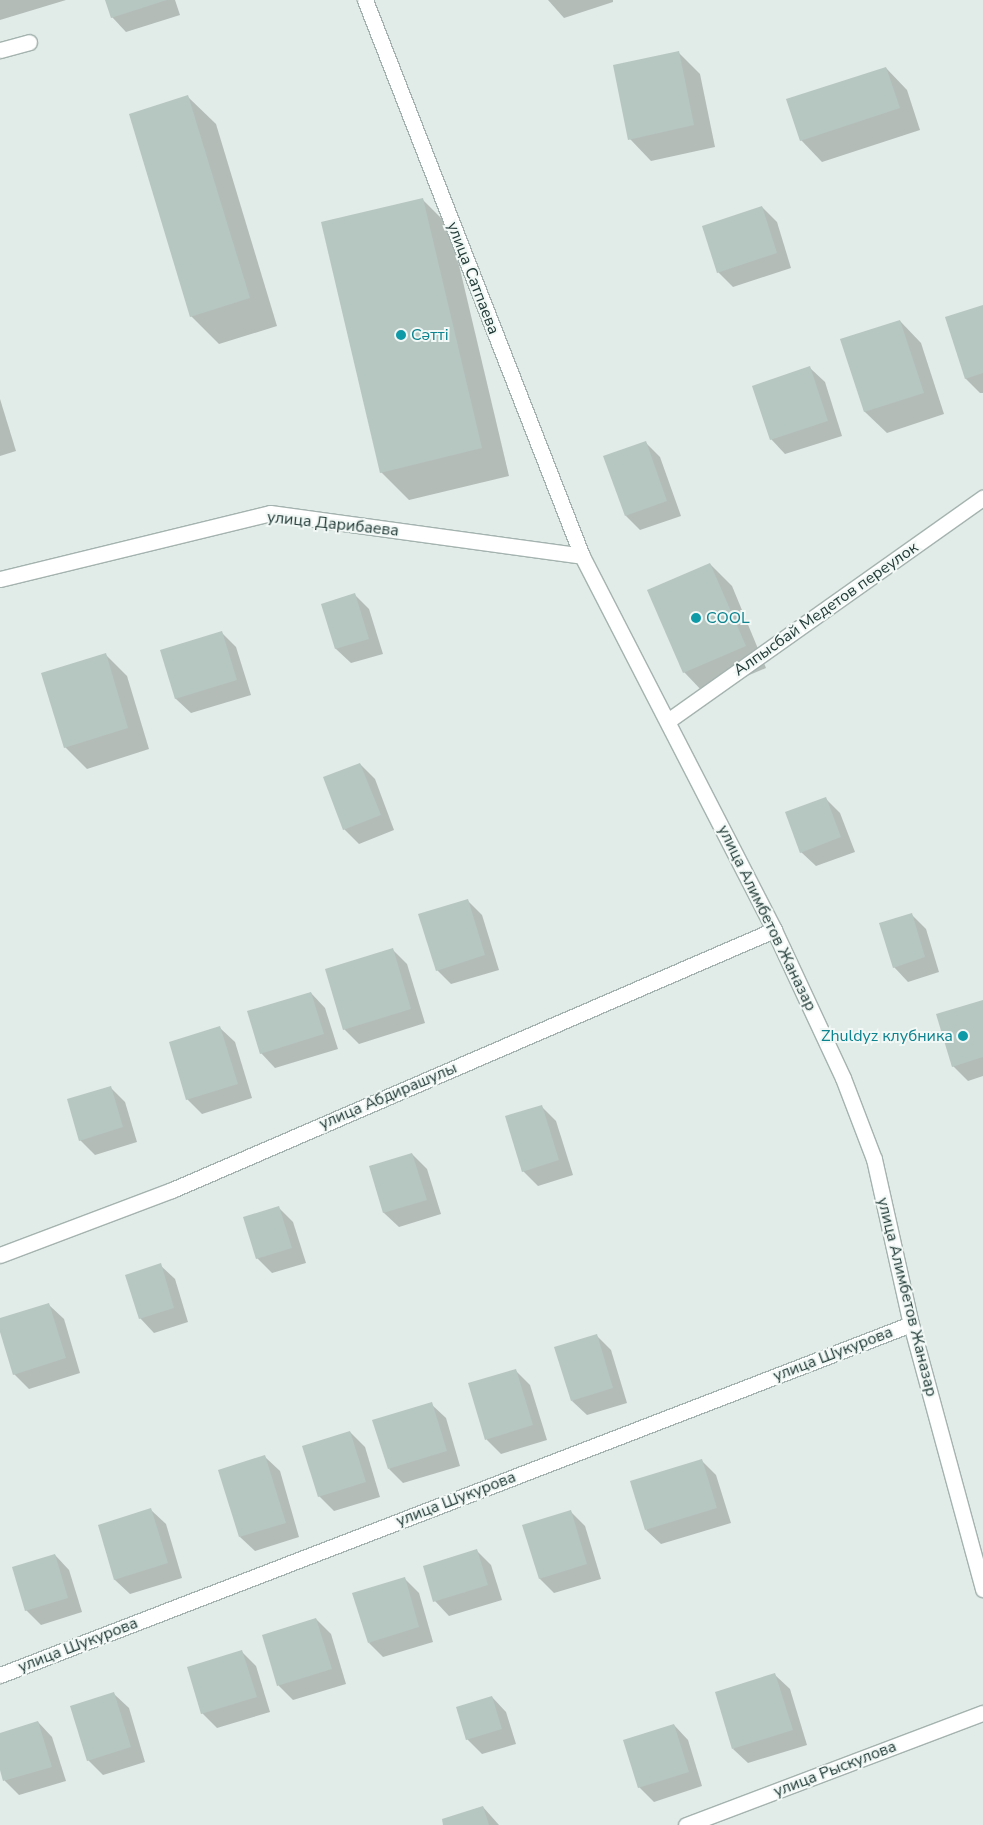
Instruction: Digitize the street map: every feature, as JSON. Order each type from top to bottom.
[{"type":"street","name":"улица Сатпаева","points":[[365,0],[582,556]]},
{"type":"street","points":[[0,50],[29,42]]},
{"type":"street","name":"Алпысбай Медетов переулок","points":[[669,720],[983,498]]},
{"type":"street","name":"улица Дарибаева","points":[[0,579],[270,513],[582,556]]},
{"type":"street","name":"улица Алимбетов Жаназар","points":[[582,556],[669,720],[774,930],[843,1078],[874,1159],[911,1324],[983,1589]]},
{"type":"street","name":"улица Абдирашулы","points":[[0,1256],[172,1190],[774,930]]},
{"type":"street","name":"улица Шукурова","points":[[0,1675],[911,1324]]},
{"type":"street","name":"улица Рыскулова","points":[[686,1825],[983,1713]]},
{"type":"building","points":[[105,0],[167,0],[111,18]]},
{"type":"building","points":[[679,51],[694,125],[628,140],[613,65]]},
{"type":"building","points":[[886,67],[900,108],[800,141],[786,99]]},
{"type":"building","points":[[188,95],[250,298],[190,317],[129,114]]},
{"type":"building","name":"Сәтті","points":[[423,198],[482,448],[380,473],[321,222]]},
{"type":"building","points":[[762,206],[777,253],[717,273],[702,226]]},
{"type":"building","points":[[983,305],[983,373],[965,379],[945,317]]},
{"type":"building","points":[[900,320],[924,393],[864,412],[840,339]]},
{"type":"building","points":[[810,366],[828,421],[770,440],[752,386]]},
{"type":"building","points":[[646,441],[667,501],[625,516],[603,456]]},
{"type":"building","name":"COOL","points":[[710,563],[746,646],[683,673],[647,590]]},
{"type":"building","points":[[355,593],[369,639],[335,649],[321,604]]},
{"type":"building","points":[[222,631],[237,680],[175,699],[160,650]]},
{"type":"building","points":[[106,653],[128,728],[64,748],[41,673]]},
{"type":"building","points":[[360,763],[381,815],[343,830],[323,777]]},
{"type":"building","points":[[826,797],[841,837],[800,853],[785,812]]},
{"type":"building","points":[[468,899],[485,955],[436,971],[418,914]]},
{"type":"building","points":[[912,913],[925,957],[893,968],[879,923]]},
{"type":"building","points":[[393,948],[411,1009],[343,1030],[325,969]]},
{"type":"building","points":[[311,992],[324,1034],[260,1054],[247,1011]]},
{"type":"building","name":"Zhuldyz клубника","points":[[983,1000],[983,1057],[952,1067],[936,1014]]},
{"type":"building","points":[[220,1026],[238,1084],[186,1100],[169,1042]]},
{"type":"building","points":[[111,1086],[123,1127],[79,1141],[67,1099]]},
{"type":"building","points":[[542,1105],[559,1160],[522,1172],[505,1116]]},
{"type":"building","points":[[412,1153],[427,1200],[383,1213],[369,1166]]},
{"type":"building","points":[[279,1206],[292,1248],[256,1259],[243,1217]]},
{"type":"building","points":[[161,1263],[174,1308],[139,1319],[125,1275]]},
{"type":"building","points":[[49,1303],[66,1358],[13,1375],[0,1332],[0,1318]]},
{"type":"building","points":[[597,1334],[613,1388],[571,1401],[554,1347]]},
{"type":"building","points":[[516,1369],[533,1425],[485,1440],[468,1383]]},
{"type":"building","points":[[432,1402],[447,1451],[388,1469],[372,1420]]},
{"type":"building","points":[[350,1431],[366,1482],[318,1497],[302,1446]]},
{"type":"building","points":[[265,1455],[286,1523],[239,1537],[218,1470]]},
{"type":"building","points":[[702,1459],[717,1508],[645,1530],[630,1481]]},
{"type":"building","points":[[151,1508],[168,1563],[114,1580],[98,1525]]},
{"type":"building","points":[[571,1510],[587,1564],[539,1579],[522,1525]]},
{"type":"building","points":[[477,1549],[488,1585],[433,1602],[423,1566]]},
{"type":"building","points":[[55,1554],[68,1598],[25,1611],[12,1567]]},
{"type":"building","points":[[405,1577],[419,1627],[368,1643],[352,1593]]},
{"type":"building","points":[[316,1618],[332,1669],[277,1686],[262,1635]]},
{"type":"building","points":[[242,1650],[257,1697],[201,1714],[187,1667]]},
{"type":"building","points":[[775,1673],[793,1730],[732,1749],[715,1692]]},
{"type":"building","points":[[114,1692],[131,1747],[87,1761],[70,1706]]},
{"type":"building","points":[[492,1696],[502,1729],[466,1740],[456,1707]]},
{"type":"building","points":[[38,1721],[52,1767],[3,1781],[0,1770],[0,1733]]},
{"type":"building","points":[[674,1724],[689,1772],[638,1788],[623,1740]]},
{"type":"building","points":[[483,1806],[489,1825],[443,1825],[442,1819]]},
{"type":"place","name":"Сәтті","points":[[401,335]]},
{"type":"place","name":"COOL","points":[[696,618]]},
{"type":"place","name":"Zhuldyz клубника","points":[[963,1036]]}]
